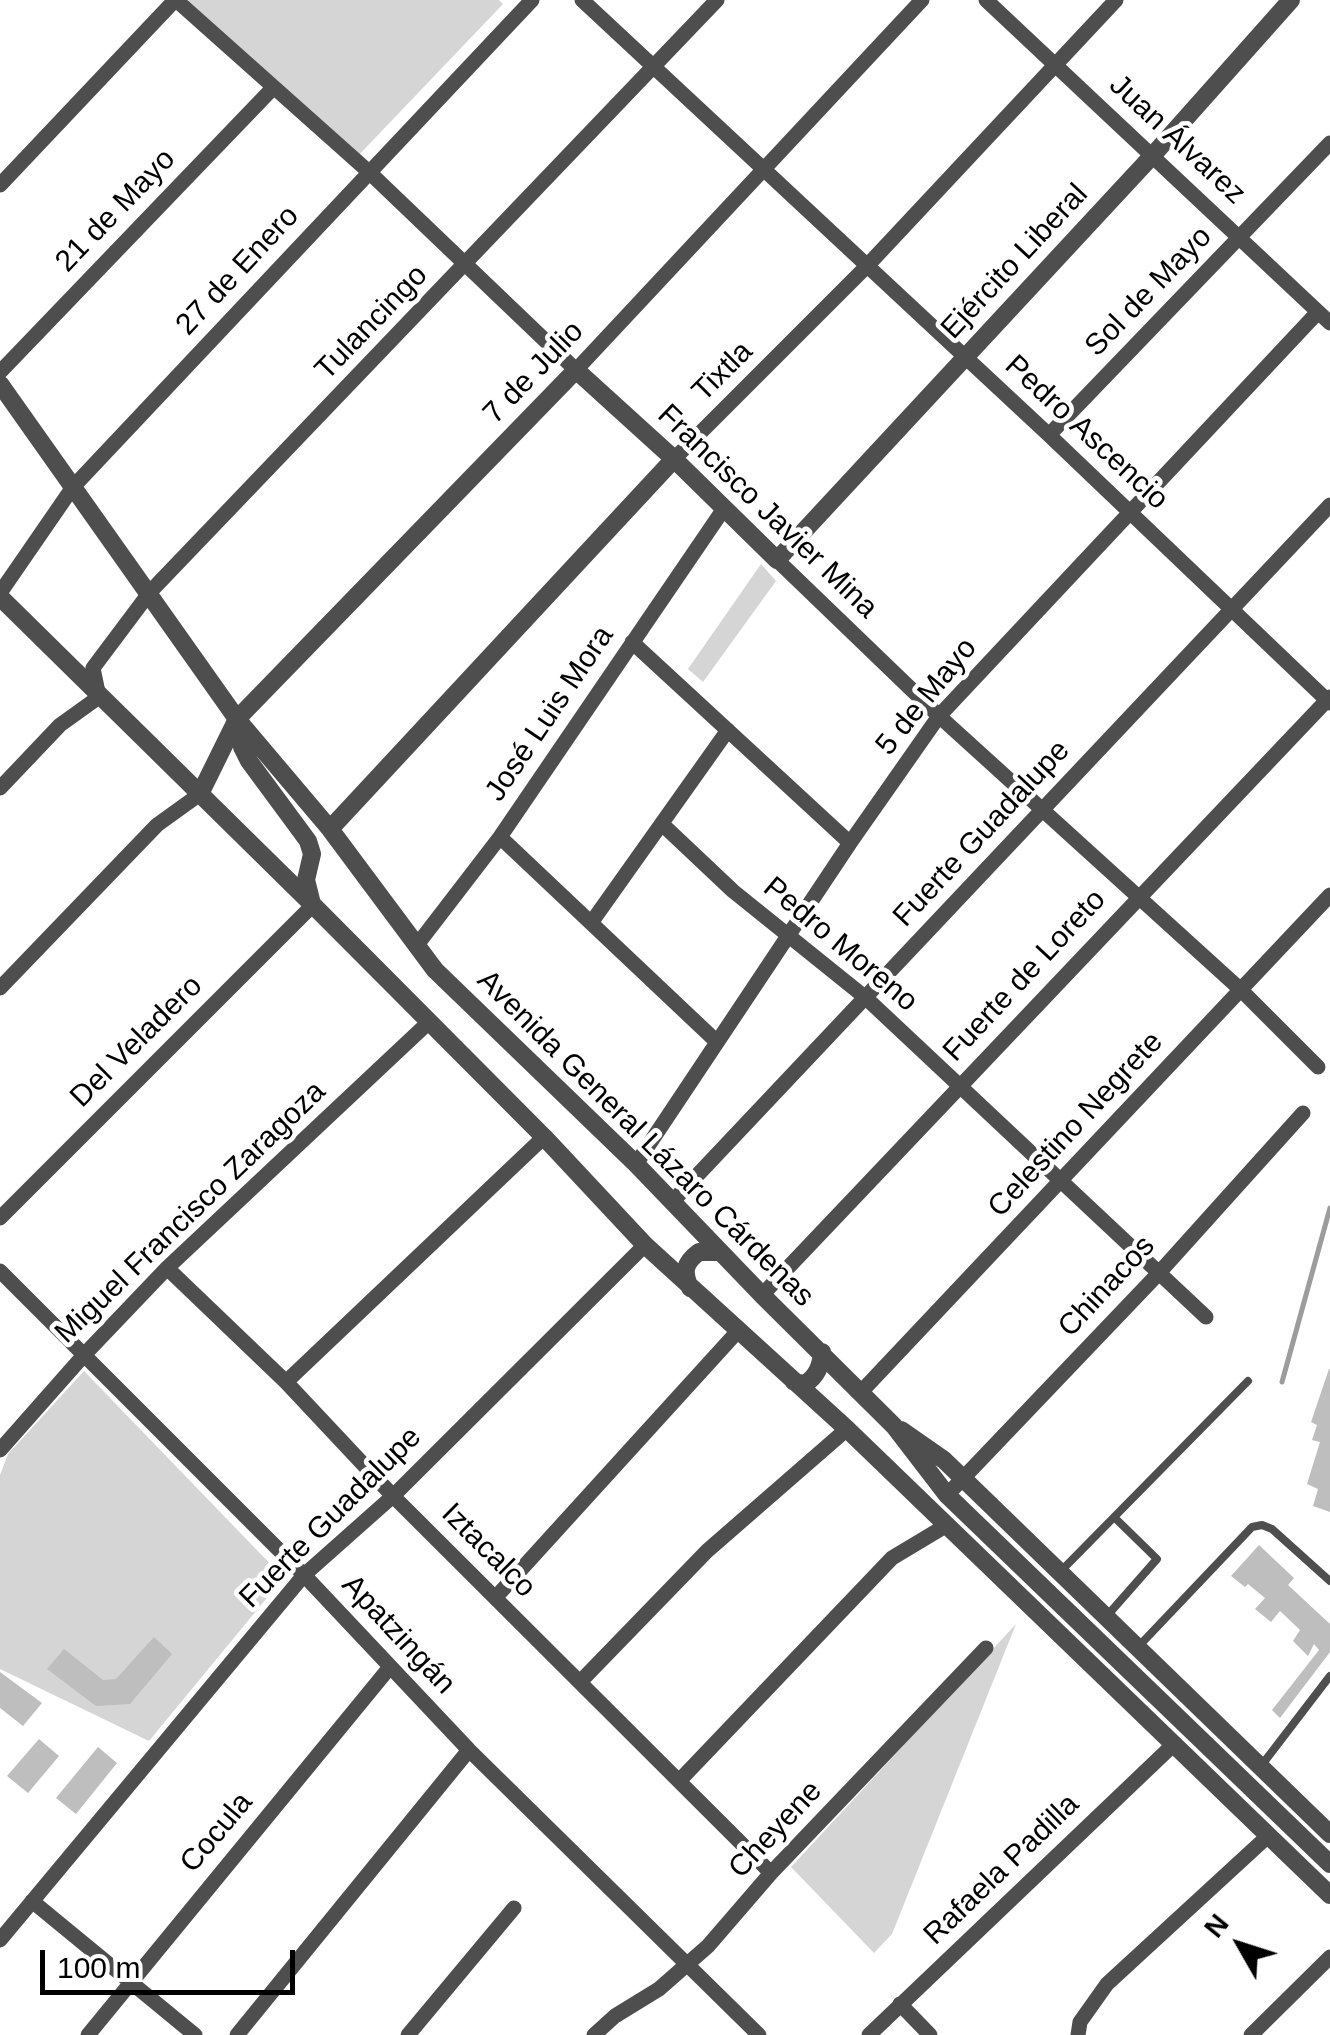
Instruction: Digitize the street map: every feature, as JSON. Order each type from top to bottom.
[{"type":"street","name":"Francisco Javier Mina","points":[[176,0],[369,172],[939,716],[1318,1066]]},
{"type":"street","points":[[0,185],[176,0]]},
{"type":"street","name":"27 de Enero","points":[[0,595],[73,487],[532,0]]},
{"type":"street","name":"Pedro Ascencio","points":[[582,0],[1329,700]]},
{"type":"street","name":"Tulancingo","points":[[99,697],[94,668],[150,592],[717,0]]},
{"type":"street","name":"7 de Julio","points":[[200,794],[237,719],[576,370],[922,0]]},
{"type":"street","name":"Juan Álvarez","points":[[986,0],[1324,317]]},
{"type":"street","name":"Tixtla","points":[[330,828],[674,459],[866,266],[1116,0]]},
{"type":"street","name":"Ejército Liberal","points":[[777,560],[1153,156],[1291,0]]},
{"type":"street","name":"21 de Mayo","points":[[0,372],[272,89]]},
{"type":"street","name":"Sol de Mayo","points":[[1049,435],[1330,143]]},
{"type":"street","name":"5 de Mayo","points":[[636,1164],[939,716],[1130,512],[1324,317]]},
{"type":"street","name":"Avenida General Lázaro Cárdenas","points":[[0,384],[237,719],[330,828],[446,981],[673,1200],[861,1392],[894,1426],[947,1495],[1330,1864]]},
{"type":"street","name":"Fuerte Guadalupe","points":[[673,1200],[1330,505]]},
{"type":"street","name":"José Luis Mora","points":[[417,946],[500,837],[724,510]]},
{"type":"street","points":[[0,595],[544,1137],[644,1245],[847,1429],[1330,1895]]},
{"type":"street","points":[[632,642],[850,843]]},
{"type":"street","points":[[0,788],[60,725],[99,697]]},
{"type":"street","name":"Fuerte de Loreto","points":[[762,1295],[1137,897],[1329,700]]},
{"type":"street","points":[[237,719],[249,761],[308,842],[312,854],[306,880],[312,905]]},
{"type":"street","points":[[591,923],[728,730]]},
{"type":"street","points":[[0,988],[157,825],[200,794]]},
{"type":"street","name":"Pedro Moreno","points":[[662,824],[734,891],[866,998],[1206,1317]]},
{"type":"street","points":[[500,837],[717,1042]]},
{"type":"street","name":"Celestino Negrete","points":[[861,1392],[1330,894]]},
{"type":"street","name":"Del Veladero","points":[[0,1218],[312,905]]},
{"type":"street","name":"Miguel Francisco Zaragoza","points":[[0,1450],[84,1354],[167,1268],[428,1022]]},
{"type":"street","name":"Chinacos","points":[[947,1495],[1158,1274],[1303,1112]]},
{"type":"street","points":[[286,1382],[544,1137]]},
{"type":"street","name":"Fuerte Guadalupe","points":[[0,1940],[304,1575],[392,1496],[644,1245]]},
{"type":"street","points":[[690,1288],[685,1276],[687,1264],[700,1252],[720,1252]]},
{"type":"street","name":"Iztacalco","points":[[167,1268],[286,1382],[392,1496],[771,1873]]},
{"type":"street","name":"Apatzingán","points":[[0,1271],[304,1575],[469,1750],[759,2035]]},
{"type":"street","points":[[496,1597],[738,1330]]},
{"type":"street","points":[[794,1382],[805,1384],[811,1380],[820,1368],[822,1352]]},
{"type":"street","points":[[894,1426],[944,1460],[1166,1676],[1328,1826]]},
{"type":"street","points":[[580,1682],[706,1551],[847,1429]]},
{"type":"street","points":[[680,1780],[892,1558],[947,1525]]},
{"type":"street","name":"Cheyene","points":[[594,2035],[615,2016],[659,1988],[728,1924],[771,1873],[986,1648]]},
{"type":"street","name":"Cocula","points":[[88,2035],[390,1667]]},
{"type":"street","points":[[1166,1676],[1168,1710]]},
{"type":"street","name":"Rafaela Padilla","points":[[869,2035],[1173,1745]]},
{"type":"street","points":[[236,2035],[469,1750]]},
{"type":"street","points":[[1281,1784],[1289,1825]]},
{"type":"street","points":[[1078,2035],[1080,2022],[1107,1984],[1268,1836]]},
{"type":"street","points":[[32,1902],[195,2035]]},
{"type":"street","points":[[408,2035],[514,1908]]},
{"type":"street","points":[[1251,2035],[1330,1958]]},
{"type":"street","points":[[900,2004],[930,2035]]},
{"type":"lane","points":[[1060,1572],[1248,1381]]},
{"type":"lane","points":[[1106,1617],[1157,1560],[1114,1518]]},
{"type":"lane","points":[[1138,1648],[1252,1527],[1262,1525],[1272,1530],[1330,1580]]},
{"type":"lane","points":[[1262,1766],[1330,1676]]},
{"type":"shaded area","points":[[499,0],[503,4],[356,158],[186,3]]},
{"type":"shaded area","points":[[761,564],[776,581],[703,682],[688,669]]},
{"type":"shaded area","points":[[84,1371],[278,1572],[280,1582],[149,1741],[0,1669],[0,1475],[8,1454]]},
{"type":"shaded area","points":[[1016,1624],[892,1934],[874,1953],[791,1867]]},
{"type":"building","points":[[1329,1369],[1330,1512],[1313,1506],[1318,1489],[1307,1484],[1320,1442],[1312,1440],[1317,1425],[1311,1422]]},
{"type":"building","points":[[1259,1545],[1294,1578],[1288,1585],[1330,1624],[1330,1652],[1280,1718],[1272,1710],[1319,1650],[1314,1644],[1308,1656],[1293,1641],[1300,1630],[1280,1611],[1271,1622],[1255,1609],[1265,1598],[1231,1576]]},
{"type":"building","points":[[154,1637],[172,1654],[130,1704],[96,1706],[47,1669],[64,1649],[103,1680],[116,1679]]},
{"type":"building","points":[[0,1672],[42,1703],[23,1726],[0,1708]]},
{"type":"building","points":[[39,1739],[59,1756],[28,1793],[7,1776]]},
{"type":"building","points":[[98,1747],[117,1763],[76,1814],[56,1798]]},
{"type":"waterway","points":[[1282,1382],[1330,1208]]}]
